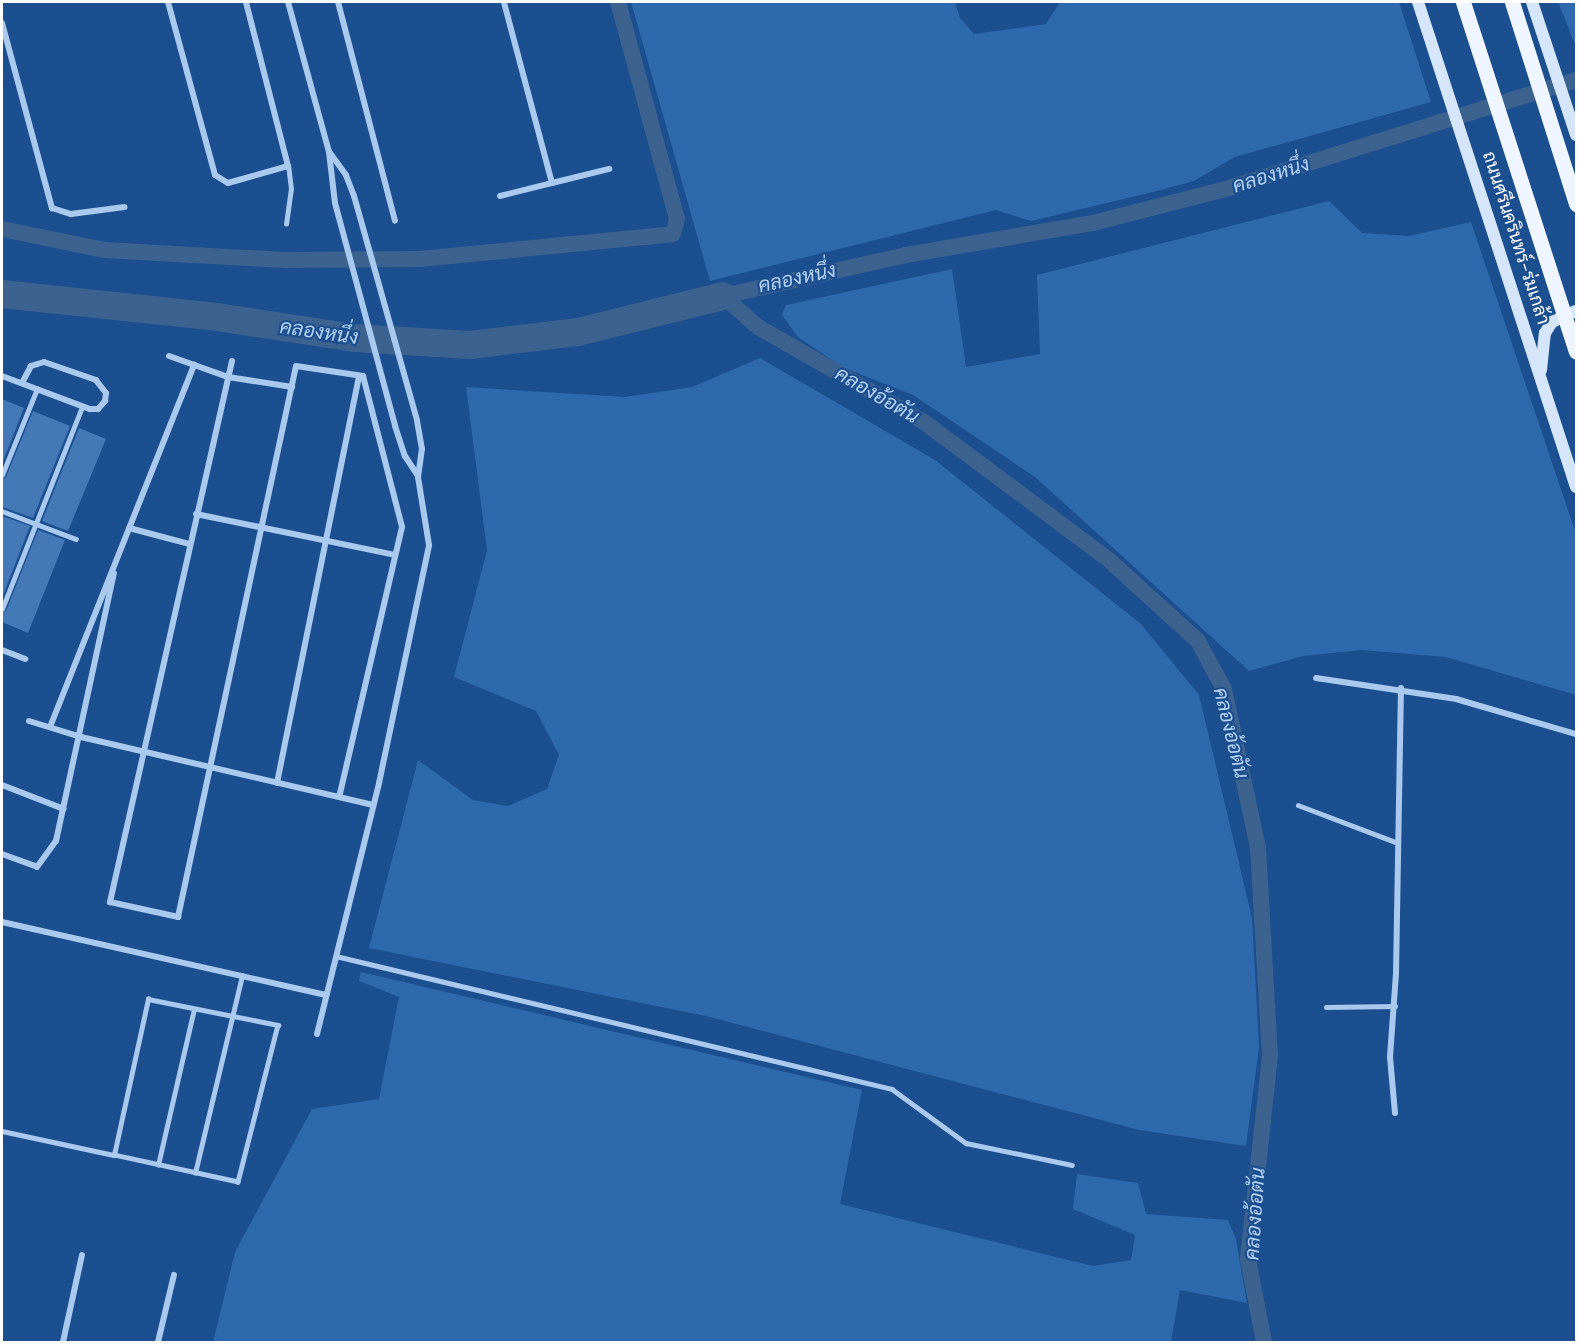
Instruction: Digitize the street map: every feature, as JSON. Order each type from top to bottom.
[{"type":"main road","name":"ถนนศรีนครินทร์-ร่มเกล้า","points":[[1463,2],[1576,351]]},
{"type":"main road","points":[[1512,2],[1576,204]]},
{"type":"main road","points":[[1532,2],[1576,135]]},
{"type":"main road","name":"ถนนศรีนครินทร์-ร่มเกล้า","points":[[1420,8],[1576,487]]},
{"type":"main road","points":[[1540,374],[1545,333],[1552,322],[1576,311]]},
{"type":"street","points":[[168,2],[215,175],[228,183],[288,166],[246,2]]},
{"type":"street","points":[[288,2],[329,152],[335,203],[395,426],[405,456],[418,477],[428,519],[425,575],[373,805],[317,1034]]},
{"type":"street","points":[[338,2],[395,221]]},
{"type":"street","points":[[504,2],[552,183]]},
{"type":"street","points":[[2,23],[52,208],[71,214],[125,207]]},
{"type":"street","points":[[329,152],[346,175],[354,196],[417,420],[422,449],[418,477]]},
{"type":"street","points":[[500,196],[609,169]]},
{"type":"street","points":[[169,356],[228,377],[291,387]]},
{"type":"street","points":[[232,361],[141,752],[110,902],[178,917],[296,366],[363,376],[402,526],[339,797]]},
{"type":"street","points":[[2,376],[82,407],[98,409],[105,401],[106,393],[96,380],[37,363],[27,370],[22,383]]},
{"type":"street","points":[[50,727],[194,365]]},
{"type":"street","points":[[277,783],[359,376]]},
{"type":"street","points":[[196,514],[262,525],[395,555]]},
{"type":"street","points":[[129,528],[189,544]]},
{"type":"street","points":[[2,854],[36,867],[56,841],[81,737],[118,555]]},
{"type":"street","points":[[2,650],[25,659]]},
{"type":"street","points":[[1316,678],[1401,688],[1456,699],[1576,734]]},
{"type":"street","points":[[1395,1113],[1390,1076],[1395,1006],[1401,688]]},
{"type":"street","points":[[29,721],[141,752],[373,805]]},
{"type":"street","points":[[2,785],[64,809]]},
{"type":"street","points":[[2,922],[326,995]]},
{"type":"street","points":[[63,1342],[82,1255]]},
{"type":"street","points":[[158,1342],[174,1275]]},
{"type":"lane","points":[[286,224],[291,189],[288,166]]},
{"type":"lane","points":[[2,475],[37,388]]},
{"type":"lane","points":[[2,609],[82,407]]},
{"type":"lane","points":[[2,511],[76,539]]},
{"type":"lane","points":[[1298,806],[1398,843]]},
{"type":"lane","points":[[336,956],[892,1089],[966,1143],[1072,1165]]},
{"type":"lane","points":[[195,1173],[242,976]]},
{"type":"lane","points":[[2,1131],[238,1182],[278,1025],[148,999],[114,1155]]},
{"type":"lane","points":[[1326,1007],[1395,1006]]},
{"type":"lane","points":[[158,1165],[194,1008]]},
{"type":"shaded area","points":[[631,2],[955,2],[960,18],[974,34],[1046,24],[1060,2],[1399,2],[1431,102],[1235,157],[1194,181],[1153,192],[1031,221],[996,210],[710,281]]},
{"type":"shaded area","points":[[1558,2],[1576,2],[1576,47]]},
{"type":"shaded area","points":[[1329,201],[1362,233],[1409,236],[1471,222],[1576,534],[1576,695],[1446,657],[1362,650],[1303,656],[1249,671],[1035,477],[913,395],[842,367],[798,337],[782,315],[786,305],[952,269],[966,367],[1040,354],[1037,275]]},
{"type":"shaded area","points":[[760,358],[935,460],[1141,624],[1199,695],[1252,918],[1259,1047],[1246,1146],[1139,1130],[706,1016],[369,948],[418,760],[473,800],[508,806],[547,789],[559,755],[536,711],[454,677],[487,550],[466,387],[625,397],[692,387]]},
{"type":"shaded area","points":[[361,972],[862,1090],[840,1204],[1093,1266],[1131,1260],[1135,1235],[1073,1209],[1077,1174],[1138,1183],[1146,1214],[1228,1220],[1236,1239],[1247,1303],[1180,1290],[1171,1342],[213,1342],[235,1252],[312,1109],[379,1099],[399,997],[359,981]]},
{"type":"building","points":[[2,399],[24,408],[2,464]]},
{"type":"building","points":[[33,411],[70,426],[33,518],[2,507],[2,479],[6,477]]},
{"type":"building","points":[[79,428],[106,439],[68,531],[42,521]]},
{"type":"building","points":[[2,516],[30,526],[2,598]]},
{"type":"building","points":[[38,530],[65,540],[28,633],[2,622],[2,613],[6,611]]},
{"type":"waterway","points":[[2,229],[104,250],[285,260],[420,259],[673,234],[677,219],[618,2]]},
{"type":"waterway","name":"คลองหนึ่ง","points":[[723,296],[906,255],[1093,223],[1229,188],[1576,80]]},
{"type":"waterway","name":"คลองหนึ่ง","points":[[2,294],[217,317],[354,338],[470,345],[578,332],[723,296]]},
{"type":"waterway","name":"คลองอ้อตัน","points":[[723,296],[758,327],[924,422],[1109,560],[1198,641],[1224,689],[1258,848],[1270,1056],[1248,1259],[1264,1342]]}]
